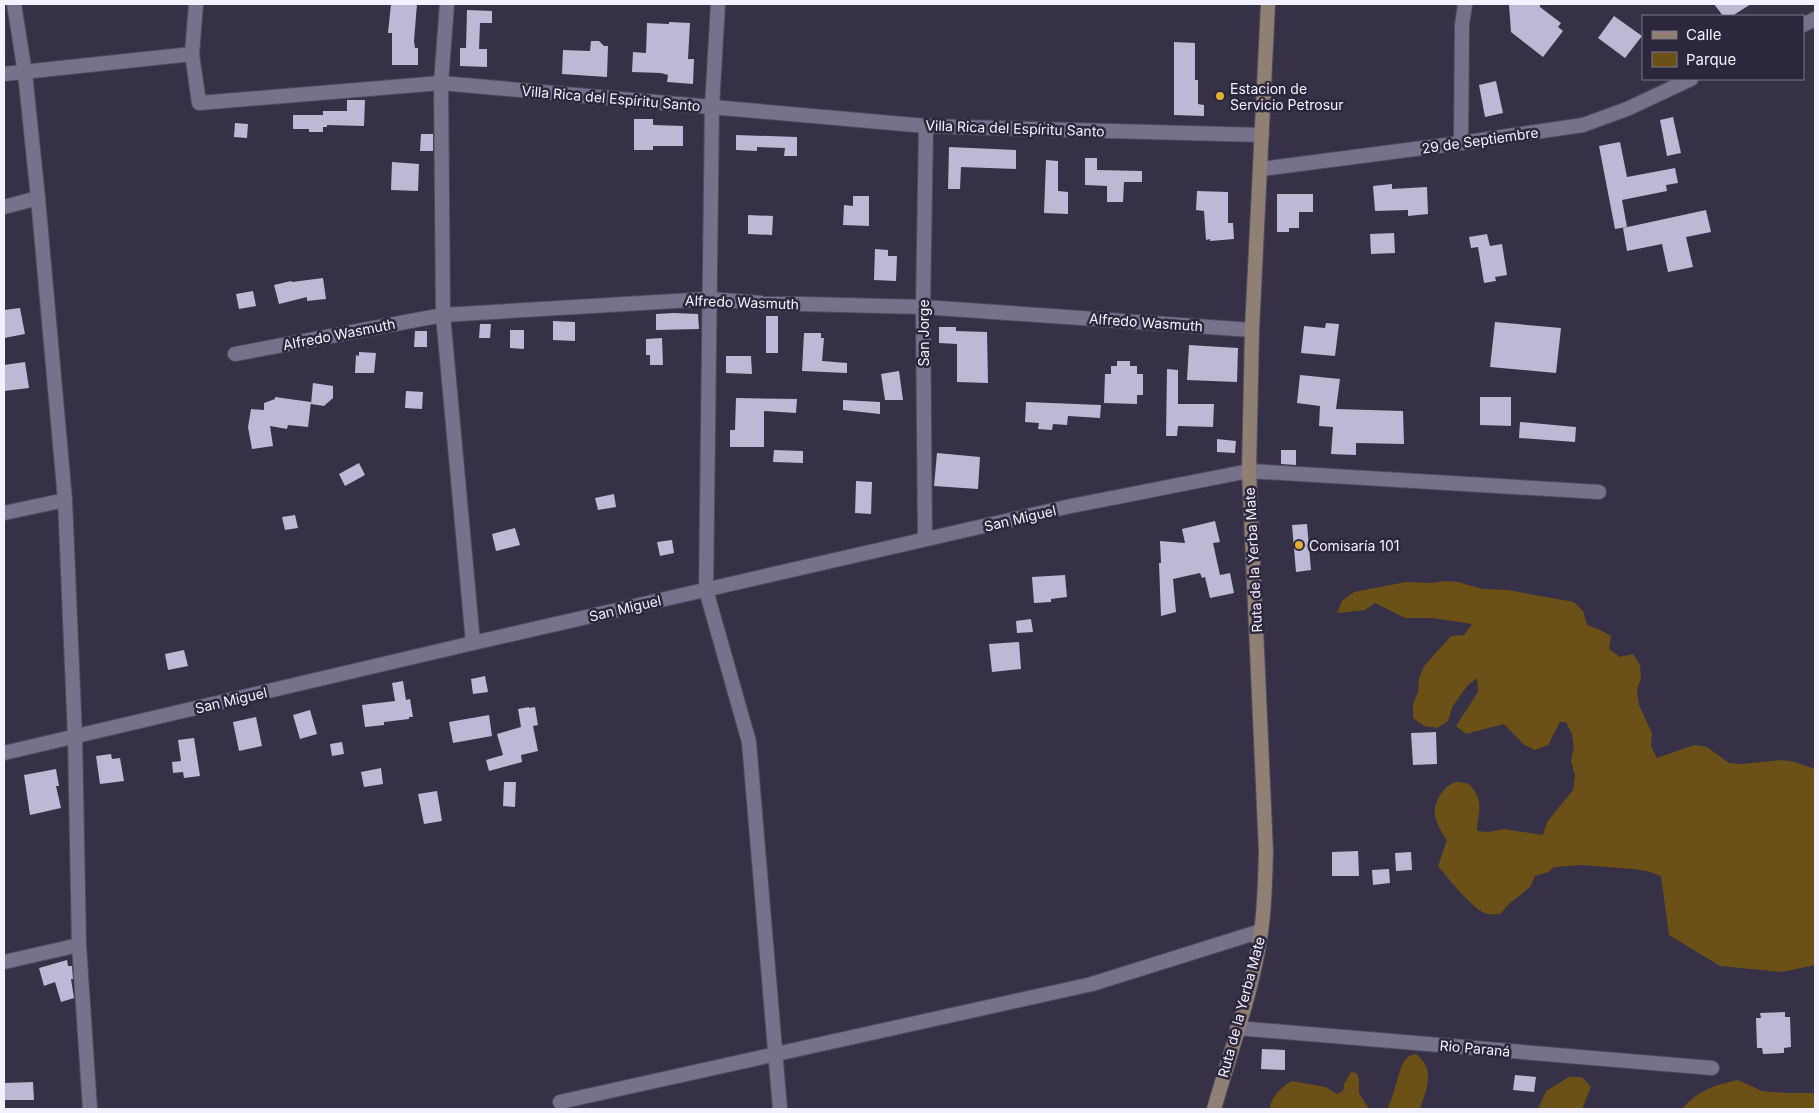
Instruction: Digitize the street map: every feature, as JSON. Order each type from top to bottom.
[{"type":"main road","name":"Ruta de la Yerba Mate","points":[[1214,1109],[1256,961],[1261,931],[1266,852],[1249,471],[1252,330],[1268,4]]},
{"type":"street","points":[[14,4],[26,73],[65,500],[75,736],[79,944],[90,1109]]},
{"type":"street","points":[[4,74],[192,54],[196,4]]},
{"type":"street","points":[[447,4],[441,83],[443,315],[472,643]]},
{"type":"street","points":[[718,4],[712,106],[706,590],[749,742],[780,1109]]},
{"type":"street","points":[[1461,143],[1462,25],[1465,4]]},
{"type":"street","name":"Villa Rica del Espíritu Santo","points":[[192,54],[200,103],[441,83],[926,126],[1262,135]]},
{"type":"street","name":"29 de Septiembre","points":[[1261,169],[1583,125],[1627,109],[1689,80]]},
{"type":"street","name":"San Jorge","points":[[925,539],[923,307],[926,126]]},
{"type":"street","points":[[4,206],[38,198]]},
{"type":"street","name":"Alfredo Wasmuth","points":[[235,354],[443,315],[709,299],[762,303],[923,307],[1252,330]]},
{"type":"street","name":"San Miguel","points":[[4,753],[925,539],[1071,506],[1249,471],[1598,492]]},
{"type":"street","points":[[4,513],[65,500]]},
{"type":"street","points":[[560,1102],[1092,984],[1261,931]]},
{"type":"street","points":[[4,962],[79,944]]},
{"type":"street","name":"Rio Paraná","points":[[1237,1028],[1712,1068]]},
{"type":"green space","points":[[1406,582],[1432,583],[1458,582],[1482,589],[1508,590],[1574,602],[1583,611],[1587,625],[1611,636],[1609,649],[1620,657],[1633,654],[1640,665],[1641,678],[1637,690],[1639,705],[1652,733],[1651,746],[1657,758],[1694,745],[1707,747],[1729,763],[1742,764],[1782,760],[1815,769],[1815,965],[1782,972],[1720,966],[1669,935],[1661,876],[1647,871],[1581,865],[1554,867],[1548,872],[1535,876],[1530,887],[1500,914],[1482,912],[1461,893],[1438,866],[1447,840],[1436,818],[1435,810],[1440,795],[1448,786],[1457,782],[1469,784],[1479,801],[1477,831],[1489,832],[1504,829],[1543,835],[1547,822],[1573,790],[1575,775],[1571,761],[1574,747],[1572,734],[1566,722],[1560,722],[1548,745],[1535,750],[1523,744],[1504,724],[1466,734],[1456,726],[1478,692],[1477,678],[1467,686],[1459,697],[1452,708],[1448,721],[1437,728],[1424,726],[1413,718],[1413,704],[1424,666],[1451,636],[1464,635],[1472,624],[1433,618],[1405,618],[1375,603],[1365,610],[1337,613],[1342,601],[1354,592]]},
{"type":"green space","points":[[1416,1054],[1426,1066],[1428,1073],[1427,1087],[1420,1109],[1387,1109],[1405,1060]]},
{"type":"green space","points":[[1351,1072],[1357,1073],[1359,1093],[1369,1109],[1270,1109],[1277,1093],[1292,1081],[1326,1087],[1337,1094],[1343,1091],[1344,1084]]},
{"type":"green space","points":[[1569,1077],[1582,1077],[1591,1087],[1582,1109],[1538,1109],[1546,1091]]},
{"type":"green space","points":[[1738,1080],[1762,1091],[1813,1093],[1815,1109],[1682,1109],[1694,1097],[1707,1089]]},
{"type":"building","points":[[391,4],[417,4],[414,41],[415,48],[418,48],[418,65],[392,65],[392,33],[388,33]]},
{"type":"building","points":[[1509,4],[1540,4],[1540,7],[1561,23],[1558,27],[1563,31],[1543,57],[1511,32]]},
{"type":"building","points":[[1714,4],[1751,4],[1734,15],[1722,15]]},
{"type":"building","points":[[467,10],[492,11],[492,23],[480,23],[479,49],[487,49],[487,67],[460,66],[460,48],[466,48]]},
{"type":"building","points":[[1614,16],[1642,36],[1625,58],[1598,38]]},
{"type":"building","points":[[669,22],[690,23],[688,59],[694,59],[693,84],[667,82],[668,75],[661,73],[632,72],[633,52],[646,53],[647,23],[669,24]]},
{"type":"building","points":[[591,41],[599,41],[604,46],[608,46],[607,77],[562,74],[563,50],[590,51]]},
{"type":"building","points":[[1174,42],[1195,43],[1195,80],[1198,80],[1198,104],[1204,105],[1204,116],[1174,115]]},
{"type":"building","points":[[1496,81],[1503,113],[1485,117],[1479,85]]},
{"type":"building","points":[[347,100],[365,100],[364,126],[327,125],[327,127],[323,127],[323,132],[309,132],[309,129],[293,129],[293,115],[323,115],[323,111],[347,111]]},
{"type":"building","points":[[1673,117],[1681,153],[1667,156],[1660,120]]},
{"type":"building","points":[[634,119],[653,119],[653,125],[683,126],[683,146],[653,146],[653,150],[634,150]]},
{"type":"building","points":[[235,123],[248,124],[247,138],[234,137]]},
{"type":"building","points":[[421,134],[433,134],[433,151],[420,151]]},
{"type":"building","points":[[736,135],[797,137],[797,156],[784,156],[785,148],[757,147],[757,151],[736,150]]},
{"type":"building","points":[[1620,142],[1627,177],[1675,168],[1678,183],[1666,185],[1667,191],[1622,200],[1627,227],[1615,229],[1599,146]]},
{"type":"building","points":[[949,147],[1016,150],[1016,169],[961,167],[960,189],[948,189]]},
{"type":"building","points":[[1085,158],[1097,158],[1097,170],[1142,171],[1142,182],[1124,182],[1123,202],[1107,202],[1107,186],[1085,185]]},
{"type":"building","points":[[1046,160],[1058,161],[1058,191],[1068,192],[1068,214],[1044,213]]},
{"type":"building","points":[[392,162],[419,164],[418,191],[391,190]]},
{"type":"building","points":[[1392,184],[1392,189],[1427,187],[1428,214],[1408,216],[1408,210],[1375,211],[1373,186]]},
{"type":"building","points":[[1197,191],[1228,192],[1228,223],[1233,223],[1234,239],[1206,240],[1204,211],[1196,210]]},
{"type":"building","points":[[1277,194],[1313,194],[1313,212],[1299,212],[1299,228],[1289,228],[1289,232],[1277,232]]},
{"type":"building","points":[[853,196],[869,196],[869,226],[843,225],[844,205],[853,206]]},
{"type":"building","points":[[1706,210],[1711,232],[1686,237],[1693,267],[1668,272],[1662,244],[1627,251],[1623,228]]},
{"type":"building","points":[[748,215],[773,216],[772,235],[748,234]]},
{"type":"building","points":[[1394,233],[1395,253],[1371,254],[1370,234]]},
{"type":"building","points":[[1487,234],[1490,246],[1502,244],[1507,275],[1495,277],[1496,281],[1484,283],[1478,247],[1471,248],[1469,237]]},
{"type":"building","points":[[875,249],[888,250],[888,256],[897,256],[896,281],[874,280]]},
{"type":"building","points":[[323,278],[326,299],[307,301],[307,297],[279,304],[274,285],[291,281]]},
{"type":"building","points":[[253,291],[256,306],[239,309],[236,294]]},
{"type":"building","points":[[20,308],[25,334],[4,338],[4,310]]},
{"type":"building","points":[[656,314],[698,314],[699,329],[656,330]]},
{"type":"building","points":[[766,316],[778,316],[778,353],[766,353]]},
{"type":"building","points":[[553,321],[575,322],[575,341],[553,340]]},
{"type":"building","points":[[1495,322],[1561,328],[1556,373],[1490,367]]},
{"type":"building","points":[[1326,323],[1339,324],[1335,356],[1301,353],[1304,326],[1325,328]]},
{"type":"building","points":[[480,324],[491,324],[490,338],[479,338]]},
{"type":"building","points":[[939,327],[956,327],[956,331],[987,332],[988,383],[957,382],[957,344],[939,343]]},
{"type":"building","points":[[510,330],[524,330],[524,349],[510,348]]},
{"type":"building","points":[[415,331],[427,331],[427,347],[414,347]]},
{"type":"building","points":[[804,333],[821,333],[821,338],[824,338],[822,361],[847,363],[847,373],[802,371]]},
{"type":"building","points":[[662,338],[663,365],[650,365],[650,355],[646,355],[646,339]]},
{"type":"building","points":[[1189,345],[1238,348],[1237,382],[1187,380]]},
{"type":"building","points":[[359,352],[376,353],[374,373],[355,373],[356,355],[359,356]]},
{"type":"building","points":[[726,356],[751,356],[752,374],[726,373]]},
{"type":"building","points":[[1117,361],[1130,361],[1130,366],[1137,366],[1137,374],[1143,374],[1143,395],[1137,395],[1137,404],[1104,403],[1105,374],[1111,374],[1111,366],[1117,366]]},
{"type":"building","points":[[25,362],[29,388],[4,391],[4,365]]},
{"type":"building","points":[[1167,369],[1178,370],[1178,404],[1214,404],[1213,427],[1178,426],[1177,436],[1166,436]]},
{"type":"building","points":[[899,371],[903,400],[885,400],[881,374]]},
{"type":"building","points":[[1300,375],[1340,379],[1336,409],[1403,411],[1404,444],[1356,443],[1356,455],[1331,454],[1333,427],[1319,426],[1320,406],[1297,403]]},
{"type":"building","points":[[313,383],[333,386],[333,398],[324,406],[311,404]]},
{"type":"building","points":[[406,391],[423,392],[422,409],[405,408]]},
{"type":"building","points":[[275,397],[311,402],[308,427],[288,425],[287,429],[270,426],[273,446],[252,449],[248,427],[251,409],[264,410],[264,403],[275,399]]},
{"type":"building","points":[[1480,397],[1511,397],[1511,426],[1480,425]]},
{"type":"building","points":[[736,398],[797,399],[796,413],[764,411],[764,447],[730,447],[730,430],[735,430]]},
{"type":"building","points":[[843,400],[880,402],[880,414],[843,410]]},
{"type":"building","points":[[1026,402],[1101,405],[1100,418],[1068,416],[1067,425],[1053,424],[1052,430],[1038,429],[1039,423],[1025,422]]},
{"type":"building","points":[[1520,422],[1576,427],[1575,442],[1519,438]]},
{"type":"building","points":[[1217,439],[1236,441],[1235,453],[1217,452]]},
{"type":"building","points":[[774,450],[803,451],[803,463],[773,462]]},
{"type":"building","points":[[1281,450],[1296,450],[1296,465],[1281,464]]},
{"type":"building","points":[[937,453],[980,457],[978,489],[934,486]]},
{"type":"building","points":[[359,463],[365,475],[345,486],[339,474]]},
{"type":"building","points":[[856,481],[872,482],[871,514],[855,513]]},
{"type":"building","points":[[614,494],[616,507],[598,510],[595,498]]},
{"type":"building","points":[[295,515],[298,528],[285,530],[282,517]]},
{"type":"building","points":[[1215,521],[1220,542],[1213,543],[1220,575],[1230,573],[1234,593],[1210,598],[1205,577],[1202,578],[1200,573],[1173,579],[1176,612],[1161,616],[1160,541],[1185,543],[1182,529]]},
{"type":"building","points":[[1307,524],[1311,570],[1296,572],[1292,525]]},
{"type":"building","points":[[515,528],[520,545],[496,551],[492,534]]},
{"type":"building","points":[[672,540],[674,553],[660,556],[657,542]]},
{"type":"building","points":[[1065,575],[1067,597],[1051,599],[1051,602],[1034,603],[1032,577]]},
{"type":"building","points":[[1031,619],[1033,632],[1017,633],[1016,621]]},
{"type":"building","points":[[1019,642],[1021,669],[992,672],[989,644]]},
{"type":"building","points":[[184,650],[188,666],[168,670],[165,654]]},
{"type":"building","points":[[485,676],[488,692],[473,694],[471,679]]},
{"type":"building","points":[[403,681],[406,700],[410,699],[413,717],[384,722],[384,725],[365,727],[362,705],[395,701],[392,683]]},
{"type":"building","points":[[535,707],[538,725],[533,726],[538,751],[521,755],[522,762],[489,771],[486,760],[503,755],[497,734],[521,727],[518,709]]},
{"type":"building","points":[[310,710],[317,734],[300,739],[293,715]]},
{"type":"building","points":[[489,715],[492,736],[453,743],[449,722]]},
{"type":"building","points":[[256,717],[262,746],[239,751],[233,722]]},
{"type":"building","points":[[1436,732],[1437,764],[1413,765],[1411,733]]},
{"type":"building","points":[[194,738],[200,776],[184,778],[183,772],[173,773],[172,762],[181,761],[178,740]]},
{"type":"building","points":[[342,742],[344,754],[332,756],[330,744]]},
{"type":"building","points":[[111,754],[112,759],[120,758],[124,781],[100,784],[96,756]]},
{"type":"building","points":[[381,768],[383,784],[364,787],[361,772]]},
{"type":"building","points":[[56,769],[59,786],[56,786],[61,808],[30,815],[24,775]]},
{"type":"building","points":[[504,782],[516,782],[515,807],[503,806]]},
{"type":"building","points":[[437,791],[442,821],[424,824],[418,794]]},
{"type":"building","points":[[1358,851],[1359,876],[1332,876],[1332,852]]},
{"type":"building","points":[[1411,852],[1412,870],[1396,871],[1395,853]]},
{"type":"building","points":[[1389,869],[1390,883],[1373,885],[1372,870]]},
{"type":"building","points":[[67,960],[68,966],[72,966],[73,979],[71,979],[74,998],[61,1002],[55,982],[44,986],[39,968]]},
{"type":"building","points":[[1785,1012],[1785,1017],[1790,1017],[1791,1047],[1784,1048],[1784,1053],[1763,1054],[1762,1048],[1757,1048],[1756,1018],[1761,1018],[1760,1013]]},
{"type":"building","points":[[1262,1049],[1285,1050],[1285,1070],[1261,1069]]},
{"type":"building","points":[[1515,1075],[1536,1077],[1534,1092],[1513,1090]]},
{"type":"building","points":[[33,1082],[34,1100],[4,1100],[4,1083]]},
{"type":"place","name":"Estacion de Servicio Petrosur","points":[[1220,96]]},
{"type":"place","name":"Comisaría 101","points":[[1299,545]]}]
